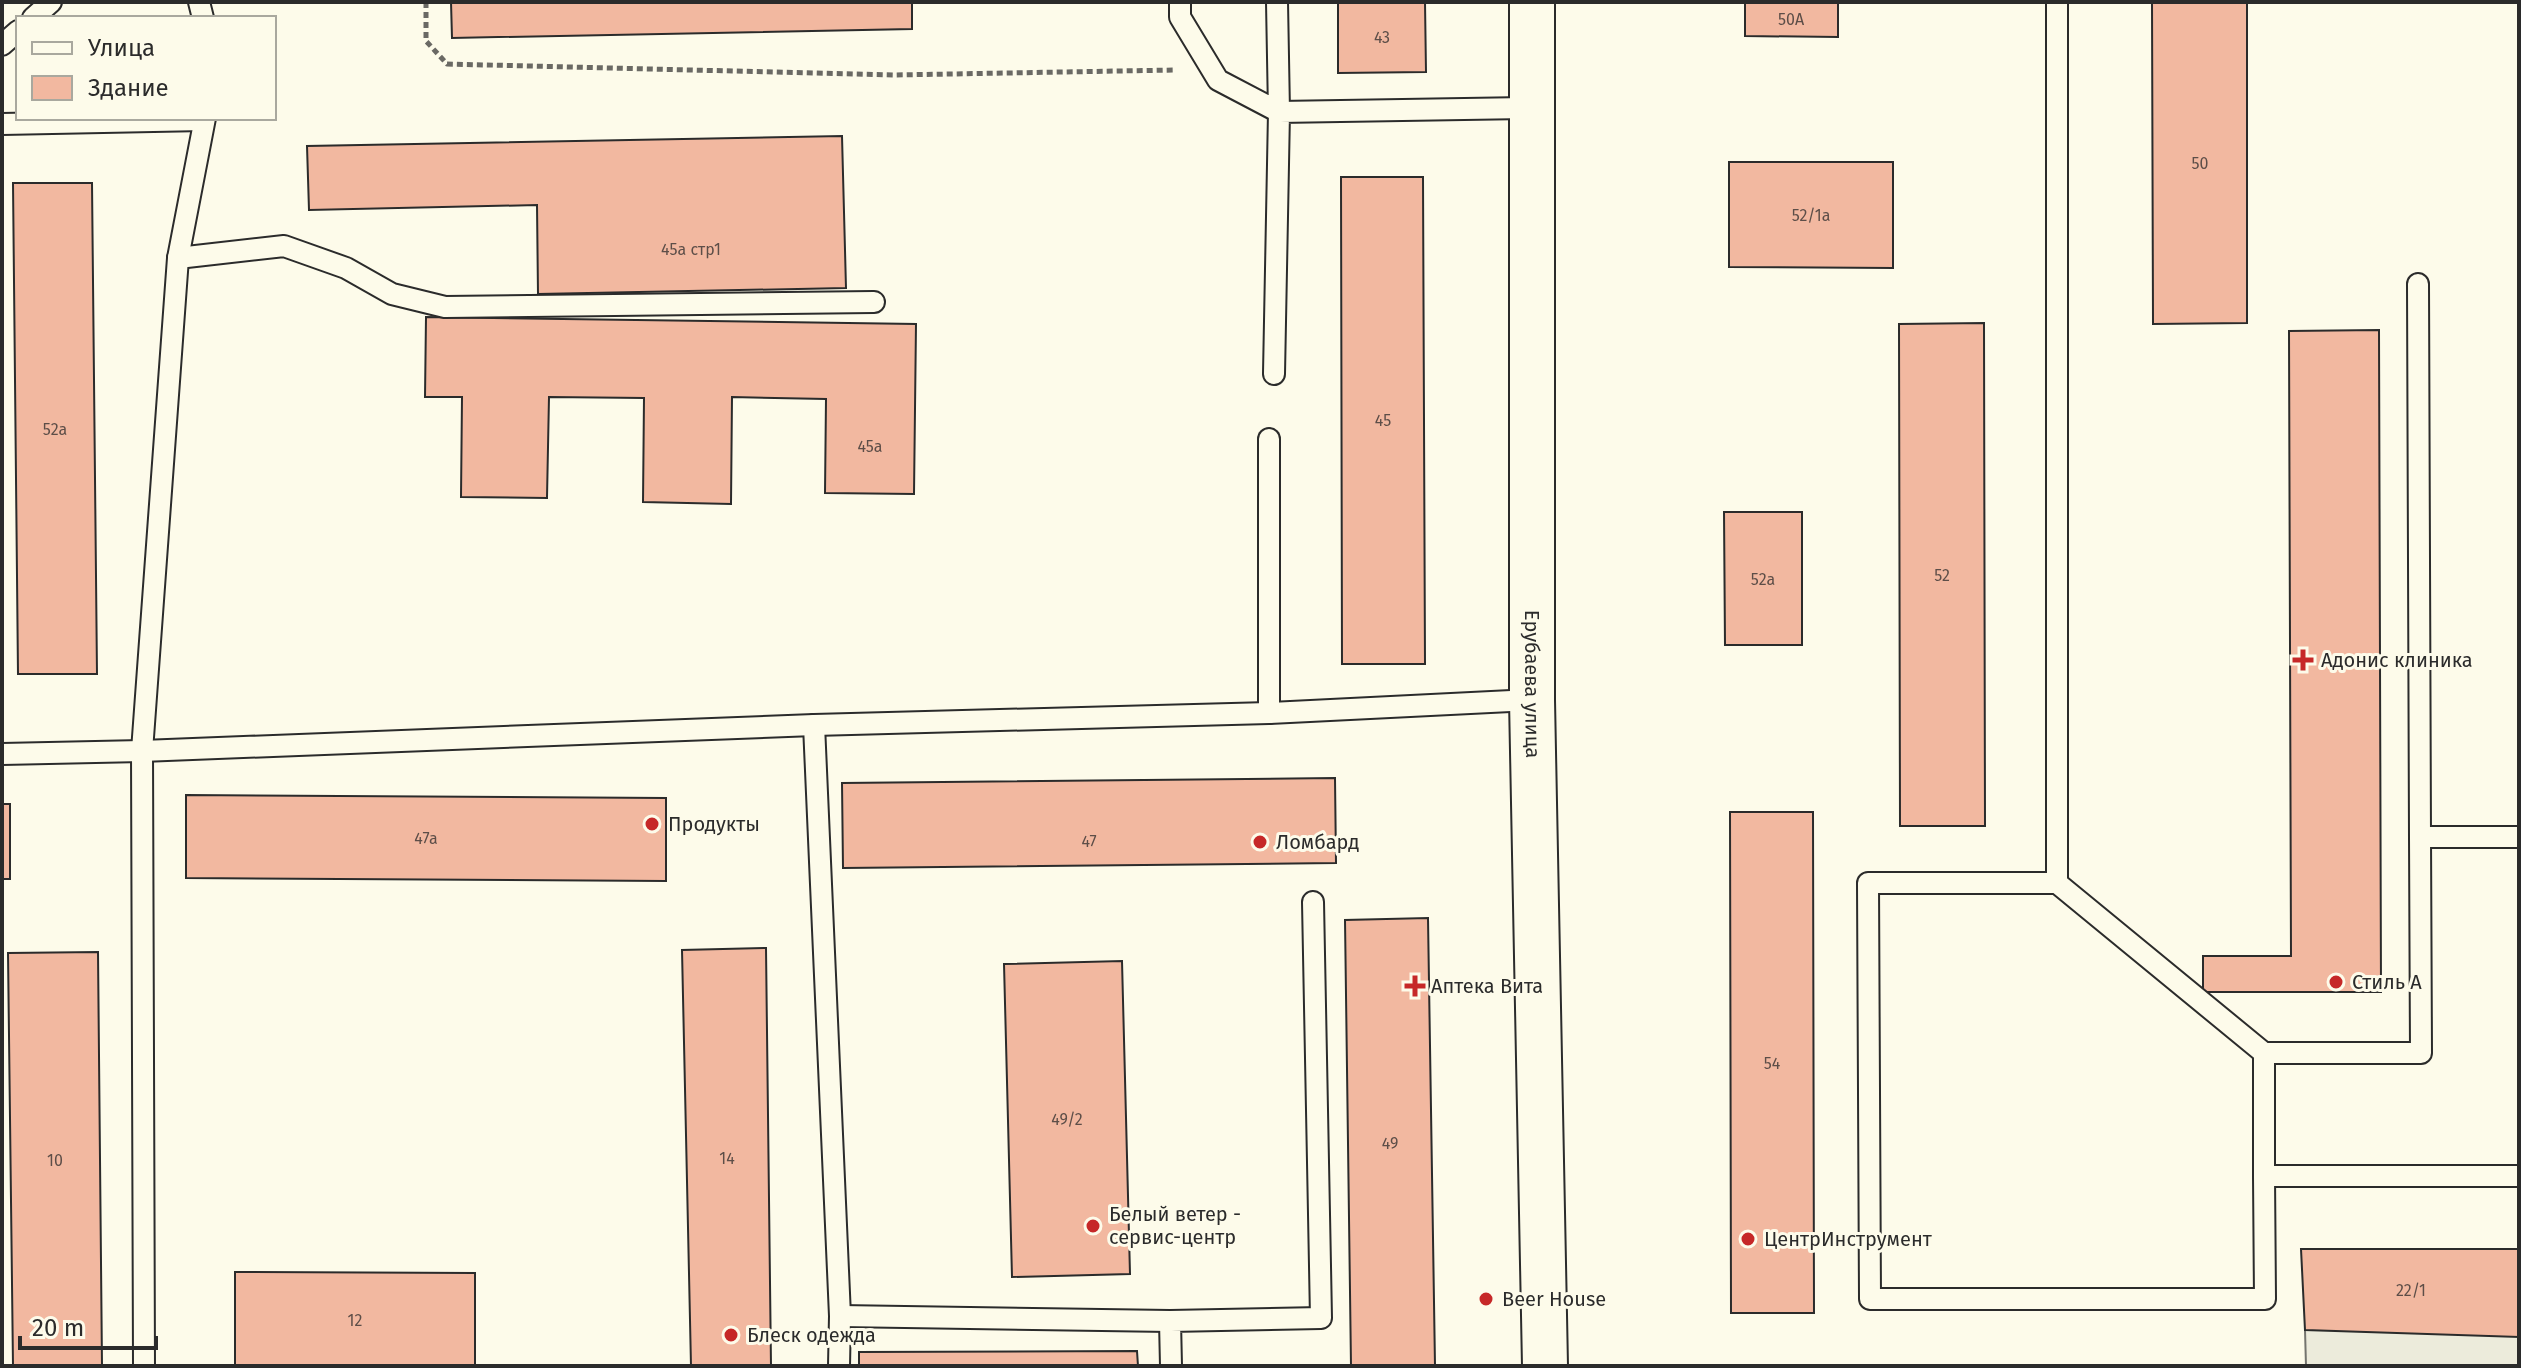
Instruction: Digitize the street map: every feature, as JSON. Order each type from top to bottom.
[{"type":"main road","name":"Ерубаева улица","points":[[1532,2],[1532,700],[1545,1366]]},
{"type":"lane","points":[[35,16],[51,2]]},
{"type":"lane","points":[[1180,2],[1180,17],[1218,80],[1279,112],[1532,108]]},
{"type":"lane","points":[[1274,374],[1279,112],[1277,2]]},
{"type":"lane","points":[[2057,2],[2057,883]]},
{"type":"lane","points":[[2,124],[164,120]]},
{"type":"lane","points":[[144,1366],[142,751],[178,258],[204,120]]},
{"type":"lane","points":[[178,258],[284,246],[346,268],[392,294],[445,307],[874,302]]},
{"type":"lane","points":[[2264,1053],[2265,1299],[1870,1299],[1868,883],[2057,883],[2264,1053],[2421,1053],[2418,284]]},
{"type":"lane","points":[[1269,439],[1269,713]]},
{"type":"lane","points":[[2,754],[814,725],[1269,713],[1532,700]]},
{"type":"lane","points":[[814,725],[840,1316],[839,1366]]},
{"type":"lane","points":[[2420,837],[2519,837]]},
{"type":"lane","points":[[840,1316],[1170,1321],[1321,1318],[1313,902]]},
{"type":"lane","points":[[2264,1176],[2519,1176]]},
{"type":"lane","points":[[1170,1321],[1171,1366]]},
{"type":"path","points":[[426,2],[426,41],[447,64],[895,75],[1212,69]]},
{"type":"shaded area","points":[[2305,1330],[2519,1330],[2519,1366],[2306,1366]]},
{"type":"building","points":[[451,2],[912,2],[912,29],[452,38]]},
{"type":"building","points":[[1338,2],[1425,2],[1426,72],[1338,73]]},
{"type":"building","points":[[1745,2],[1838,2],[1838,37],[1745,36]]},
{"type":"building","points":[[2152,2],[2247,2],[2247,323],[2153,324]]},
{"type":"building","points":[[842,136],[846,288],[538,294],[537,205],[309,210],[307,146]]},
{"type":"building","points":[[1729,162],[1893,162],[1893,268],[1729,267]]},
{"type":"building","points":[[1341,177],[1423,177],[1425,664],[1342,664]]},
{"type":"building","points":[[13,183],[92,183],[97,674],[18,674]]},
{"type":"building","points":[[426,317],[916,324],[914,494],[825,493],[826,399],[732,397],[731,504],[643,502],[644,398],[549,397],[547,498],[461,497],[462,397],[425,397]]},
{"type":"building","points":[[1984,323],[1985,826],[1900,826],[1899,324]]},
{"type":"building","points":[[2379,330],[2381,992],[2203,992],[2203,956],[2291,956],[2289,331]]},
{"type":"building","points":[[1724,512],[1802,512],[1802,645],[1725,645]]},
{"type":"building","points":[[1335,778],[1336,863],[843,868],[842,783]]},
{"type":"building","points":[[186,795],[666,798],[666,881],[186,878]]},
{"type":"building","points":[[2,804],[10,804],[10,879],[2,879]]},
{"type":"building","points":[[1730,812],[1813,812],[1814,1313],[1731,1313]]},
{"type":"building","points":[[1428,918],[1435,1366],[1351,1366],[1345,920]]},
{"type":"building","points":[[766,948],[771,1366],[691,1366],[682,950]]},
{"type":"building","points":[[98,952],[102,1366],[13,1366],[8,953]]},
{"type":"building","points":[[1122,961],[1130,1274],[1012,1277],[1004,964]]},
{"type":"building","points":[[2301,1249],[2519,1249],[2519,1337],[2305,1330]]},
{"type":"building","points":[[235,1272],[475,1273],[475,1366],[235,1366]]},
{"type":"building","points":[[1137,1351],[1138,1366],[859,1366],[859,1352]]},
{"type":"place","name":"Адонис клиника","points":[[2303,660]]},
{"type":"place","name":"Продукты","points":[[652,824]]},
{"type":"place","name":"Ломбард","points":[[1260,842]]},
{"type":"place","name":"Стиль А","points":[[2336,982]]},
{"type":"place","name":"Аптека Вита","points":[[1415,986]]},
{"type":"place","name":"Белый ветер - сервис-центр","points":[[1093,1226]]},
{"type":"place","name":"ЦентрИнструмент","points":[[1748,1239]]},
{"type":"place","name":"Beer House","points":[[1486,1299]]},
{"type":"place","name":"Блеск одежда","points":[[731,1335]]}]
